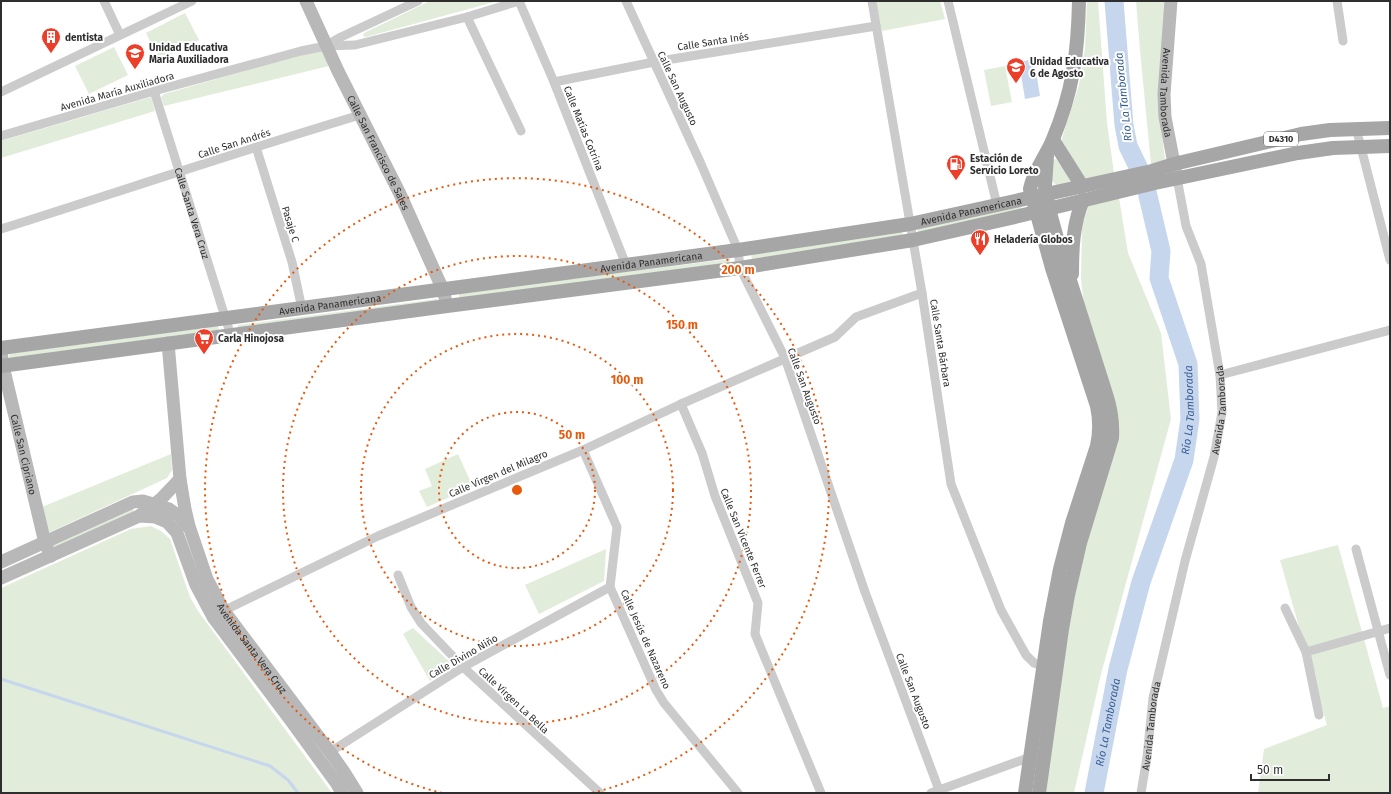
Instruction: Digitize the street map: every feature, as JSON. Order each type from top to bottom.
[{"type":"main road","name":"Calle San Francisco de Sales","points":[[306,1],[326,46],[400,194],[443,290],[447,306]]},
{"type":"main road","points":[[1039,793],[1068,595],[1080,542],[1112,438],[1113,425],[1106,394],[1073,290],[1042,210],[1032,197],[1030,189],[1031,184],[1050,146],[1071,86],[1078,38],[1079,1]]},
{"type":"main road","name":"Avenida Tamborada","points":[[1171,1],[1164,94],[1165,117],[1177,178]]},
{"type":"main road","name":"Avenida Panamericana","points":[[1154,177],[1174,164],[1301,134],[1356,128],[1390,128]]},
{"type":"main road","points":[[1050,146],[1082,186]]},
{"type":"main road","points":[[1025,793],[1050,621],[1060,569],[1072,523],[1100,434],[1098,406],[1052,268],[1042,210],[1046,194],[1046,178],[1050,146]]},
{"type":"main road","name":"Avenida Panamericana","points":[[1,349],[738,250],[910,224],[1082,186],[1117,185],[1154,177],[1177,178],[1298,153],[1333,148],[1390,146]]},
{"type":"main road","name":"Avenida Panamericana","points":[[2,366],[740,268],[913,240],[1083,200],[1117,185]]},
{"type":"main road","points":[[1073,290],[1072,239],[1075,222],[1083,200]]},
{"type":"main road","points":[[168,343],[180,479],[184,509],[190,529]]},
{"type":"main road","name":"Calle San Cipriano","points":[[1,349],[2,366],[45,542],[51,556]]},
{"type":"main road","points":[[1,578],[139,516],[156,504],[180,479]]},
{"type":"main road","name":"Avenida Santa Vera Cruz","points":[[1,562],[133,502],[143,501],[169,509],[179,516],[190,529],[218,614],[342,793]]},
{"type":"main road","name":"Avenida Santa Vera Cruz","points":[[139,516],[155,517],[167,522],[177,533],[196,585],[330,752],[357,793]]},
{"type":"street","points":[[104,1],[120,35]]},
{"type":"street","points":[[1,92],[192,1]]},
{"type":"street","points":[[326,46],[341,37],[418,1]]},
{"type":"street","name":"Avenida María Auxiliadora","points":[[1,136],[301,50],[326,46],[355,45],[467,17],[519,1]]},
{"type":"street","name":"Calle Matías Cotrina","points":[[519,1],[554,82],[626,265]]},
{"type":"street","name":"Calle San Augusto","points":[[626,1],[701,164],[738,250],[740,268],[785,358],[935,792]]},
{"type":"street","name":"Calle Santa Bárbara","points":[[872,1],[922,293],[951,484],[1001,610],[1026,655],[1034,663],[1043,666]]},
{"type":"street","points":[[948,1],[997,205]]},
{"type":"street","points":[[1338,1],[1343,41]]},
{"type":"street","points":[[467,17],[521,131]]},
{"type":"street","name":"Calle Santa Inés","points":[[554,82],[654,62],[876,26]]},
{"type":"street","name":"Calle Santa Vera Cruz","points":[[154,91],[231,336]]},
{"type":"street","name":"Calle San Andrés","points":[[1,229],[360,115]]},
{"type":"street","points":[[1356,128],[1390,260]]},
{"type":"street","name":"Pasaje C","points":[[256,147],[292,262],[302,309]]},
{"type":"street","name":"Avenida Tamborada","points":[[1140,793],[1147,757],[1153,698],[1185,561],[1214,456],[1222,412],[1220,375],[1201,264],[1186,226],[1177,178]]},
{"type":"street","name":"Calle Virgen del Milagro","points":[[218,614],[378,536],[583,450],[681,404],[835,337],[856,317],[922,293]]},
{"type":"street","points":[[1220,375],[1390,330]]},
{"type":"street","name":"Calle San Vicente Ferrer","points":[[681,404],[702,453],[715,496],[758,603],[755,634],[821,793]]},
{"type":"street","name":"Calle Jesús de Nazareno","points":[[583,450],[617,527],[610,587],[656,690],[664,703],[738,793]]},
{"type":"street","points":[[1356,549],[1390,675]]},
{"type":"street","name":"Calle Virgen La Bella","points":[[398,575],[411,607],[421,623],[463,667],[600,793]]},
{"type":"street","name":"Calle Divino Niño","points":[[330,752],[463,667],[610,587]]},
{"type":"street","points":[[1285,608],[1306,652],[1319,715]]},
{"type":"street","points":[[1306,652],[1390,628]]},
{"type":"street","points":[[935,792],[1025,759],[1043,761]]},
{"type":"green space","points":[[430,1],[498,1],[366,37],[363,36],[364,33]]},
{"type":"green space","points":[[876,1],[940,1],[945,19],[882,31]]},
{"type":"green space","points":[[1087,1],[1098,1],[1107,123],[1114,173],[1084,179],[1062,141],[1062,138],[1079,85],[1085,48]]},
{"type":"green space","points":[[1136,1],[1166,1],[1159,113],[1165,159],[1151,165],[1140,50]]},
{"type":"green space","points":[[185,13],[199,40],[159,60],[146,33]]},
{"type":"green space","points":[[114,47],[128,75],[89,94],[75,66]]},
{"type":"green space","points":[[322,49],[329,66],[164,106],[161,97],[164,94]]},
{"type":"green space","points":[[1005,66],[1012,102],[991,106],[984,70]]},
{"type":"green space","points":[[151,97],[155,111],[1,158],[1,141]]},
{"type":"green space","points":[[1055,159],[1072,181],[1056,185],[1052,181],[1053,160]]},
{"type":"green space","points":[[1119,198],[1128,253],[1161,333],[1171,419],[1101,674],[1074,793],[1044,793],[1072,605],[1085,546],[1103,486],[1081,278],[1082,227],[1089,204]]},
{"type":"green space","points":[[1021,205],[1022,210],[918,233],[917,228]]},
{"type":"green space","points":[[902,231],[903,235],[752,259],[751,255]]},
{"type":"green space","points":[[730,259],[730,263],[459,298],[459,293]]},
{"type":"green space","points":[[437,299],[437,302],[238,329],[238,325]]},
{"type":"green space","points":[[218,326],[219,330],[10,358],[9,354]]},
{"type":"green space","points":[[171,454],[172,470],[167,478],[48,533],[42,507]]},
{"type":"green space","points":[[458,454],[473,487],[427,507],[419,491],[432,486],[425,469]]},
{"type":"green space","points":[[133,508],[134,511],[55,548],[53,545]]},
{"type":"green space","points":[[151,526],[161,531],[170,539],[190,597],[198,611],[332,793],[1,793],[1,588],[131,529]]},
{"type":"green space","points":[[1338,545],[1383,708],[1390,706],[1390,793],[1258,793],[1264,749],[1327,725],[1280,560]]},
{"type":"green space","points":[[606,549],[604,581],[539,614],[525,585]]},
{"type":"green space","points":[[413,628],[453,665],[430,681],[403,634]]},
{"type":"water","points":[[1034,59],[1040,96],[1025,99],[1019,62]]},
{"type":"waterway","name":"Río La Tamborada","points":[[1094,793],[1118,669],[1141,582],[1184,460],[1190,419],[1188,364],[1159,278],[1161,251],[1144,179],[1128,146],[1124,125],[1114,1]]},
{"type":"waterway","points":[[1,679],[270,766],[288,780],[298,793]]},
{"type":"place","name":"dentista","points":[[51,54]]},
{"type":"place","name":"Unidad Educativa Maria Auxiliadora","points":[[135,70]]},
{"type":"place","name":"Unidad Educativa 6 de Agosto","points":[[1016,84]]},
{"type":"place","name":"Estación de Servicio Loreto","points":[[956,181]]},
{"type":"place","name":"Heladería Globos","points":[[980,256]]},
{"type":"place","name":"Carla Hinojosa","points":[[204,355]]}]
